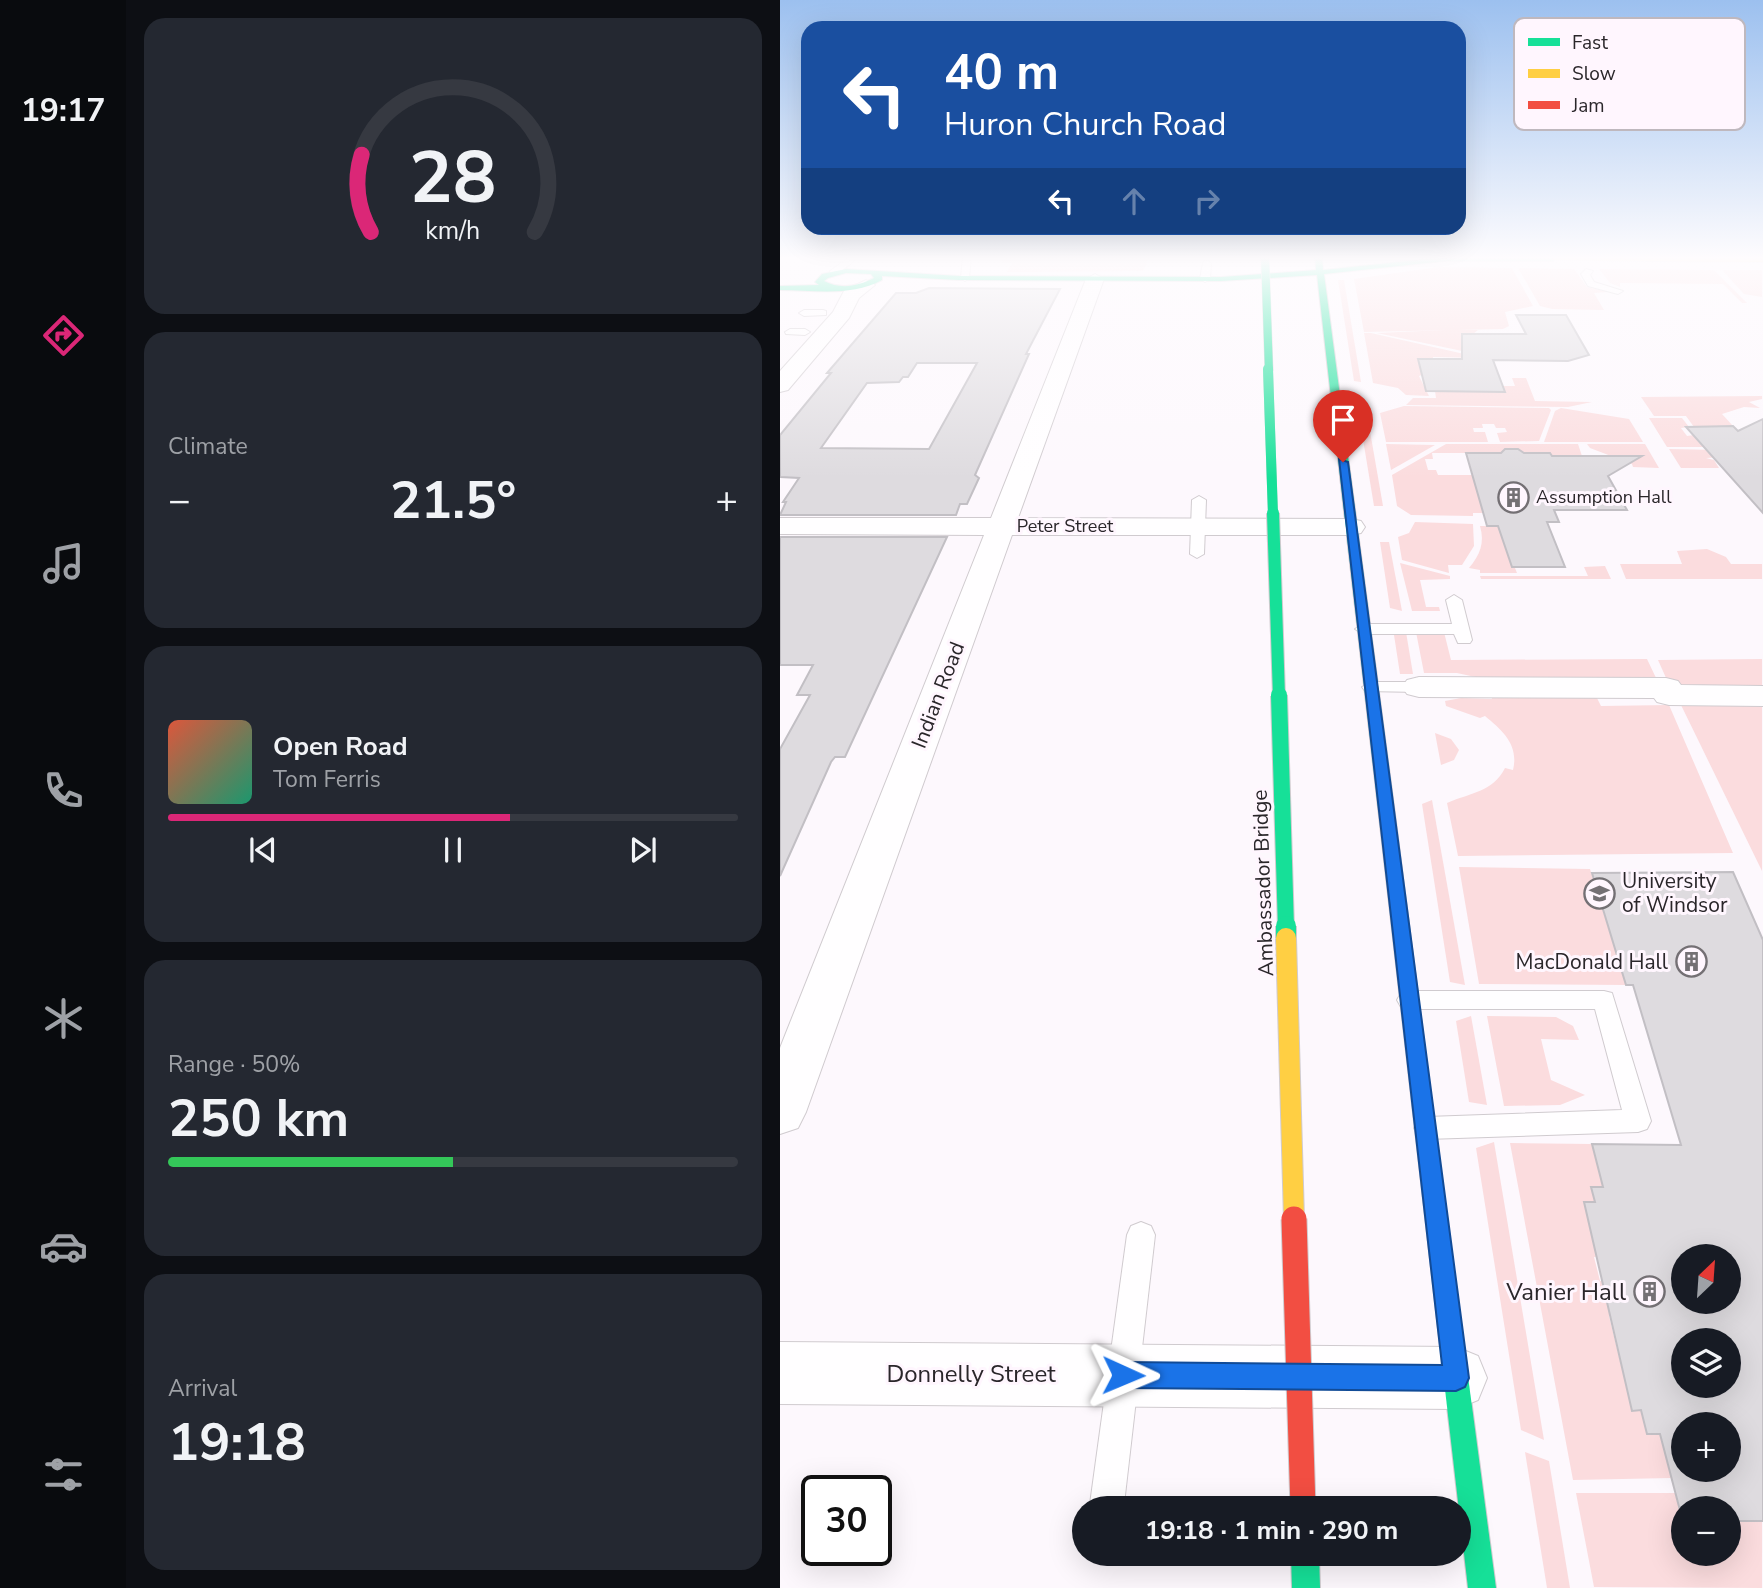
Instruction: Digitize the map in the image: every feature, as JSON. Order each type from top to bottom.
[{"type":"main road","name":"Ambassador Bridge","points":[[1267,330],[1303,1496]]},
{"type":"main road","points":[[1327,330],[1482,1588]]},
{"type":"main road","points":[[1305,1566],[1306,1588]]},
{"type":"street","points":[[783,371],[802,330]]},
{"type":"street","points":[[783,371],[825,330]]},
{"type":"street","name":"Indian Road","points":[[780,1112],[1076,330]]},
{"type":"street","name":"Peter Street","points":[[780,526],[1351,527]]},
{"type":"street","points":[[1419,687],[1666,688],[1669,695],[1762,696]]},
{"type":"street","name":"Donnelly Street","points":[[780,1373],[1456,1378]]},
{"type":"lane","points":[[1363,622],[1461,629],[1454,600]]},
{"type":"lane","points":[[1371,687],[1419,687]]},
{"type":"lane","points":[[1409,1000],[1604,1000],[1638,1121],[1425,1128]]},
{"type":"lane","points":[[1108,1496],[1141,1235]]},
{"type":"shaded area","points":[[1346,330],[1352,330],[1361,382],[1354,381]]},
{"type":"shaded area","points":[[1364,330],[1452,330],[1364,332]]},
{"type":"shaded area","points":[[1478,330],[1473,334],[1481,355],[1377,333]]},
{"type":"shaded area","points":[[1364,333],[1482,358],[1433,357],[1433,360],[1418,360],[1422,375],[1419,376],[1429,396],[1406,395],[1398,388],[1373,383]]},
{"type":"shaded area","points":[[1512,378],[1526,378],[1535,401],[1592,402],[1568,407],[1406,405],[1413,398],[1436,398],[1435,391],[1505,392],[1503,386],[1515,386]]},
{"type":"shaded area","points":[[1762,396],[1762,399],[1749,402],[1760,408],[1744,407],[1722,414],[1733,426],[1694,427],[1686,416],[1654,416],[1641,397]]},
{"type":"shaded area","points":[[1404,406],[1551,410],[1539,441],[1500,442],[1497,433],[1507,432],[1505,428],[1482,424],[1483,428],[1473,428],[1474,432],[1485,432],[1488,442],[1386,442],[1380,413]]},
{"type":"shaded area","points":[[1561,408],[1629,419],[1643,442],[1544,442],[1555,411]]},
{"type":"shaded area","points":[[1367,414],[1383,506],[1374,506],[1359,415]]},
{"type":"shaded area","points":[[1649,418],[1682,418],[1689,427],[1681,428],[1687,436],[1694,435],[1704,447],[1667,447]]},
{"type":"shaded area","points":[[1386,444],[1435,445],[1391,470]]},
{"type":"shaded area","points":[[1446,444],[1578,444],[1582,456],[1540,456],[1518,449],[1501,453],[1432,453],[1433,459],[1425,459],[1428,470],[1436,470],[1438,475],[1496,475],[1494,513],[1473,513],[1473,516],[1411,515],[1397,506],[1392,475]]},
{"type":"shaded area","points":[[1587,444],[1645,444],[1659,468],[1633,467],[1632,464],[1590,448]]},
{"type":"shaded area","points":[[1669,449],[1718,450],[1723,457],[1706,458],[1714,460],[1719,468],[1681,468]]},
{"type":"shaded area","points":[[1415,522],[1473,524],[1474,546],[1462,565],[1448,565],[1449,573],[1402,560],[1398,537],[1409,533]]},
{"type":"shaded area","points":[[1480,526],[1498,526],[1517,573],[1480,573],[1480,570],[1469,568],[1480,548]]},
{"type":"shaded area","points":[[1380,542],[1389,542],[1402,611],[1390,608]]},
{"type":"shaded area","points":[[1707,549],[1726,557],[1731,564],[1762,564],[1762,579],[1626,579],[1620,564],[1682,564],[1677,551]]},
{"type":"shaded area","points":[[1400,563],[1450,576],[1450,579],[1420,580],[1426,607],[1439,607],[1440,611],[1412,611]]},
{"type":"shaded area","points":[[1605,566],[1611,579],[1481,579],[1480,576],[1588,576],[1584,567]]},
{"type":"shaded area","points":[[1406,632],[1413,674],[1400,674],[1394,635]]},
{"type":"shaded area","points":[[1416,632],[1444,632],[1451,660],[1647,659],[1657,680],[1489,680],[1457,673],[1424,673]]},
{"type":"shaded area","points":[[1762,659],[1762,690],[1671,689],[1658,660]]},
{"type":"shaded area","points":[[1491,694],[1595,694],[1601,706],[1669,705],[1733,853],[1458,856],[1447,803],[1487,787],[1505,768],[1513,770],[1514,753],[1508,739],[1485,716],[1480,718],[1446,706],[1445,701],[1461,698],[1492,699]]},
{"type":"shaded area","points":[[1681,705],[1762,706],[1762,871]]},
{"type":"shaded area","points":[[1435,733],[1451,739],[1459,750],[1454,760],[1441,765]]},
{"type":"shaded area","points":[[1432,800],[1465,985],[1450,982],[1422,804]]},
{"type":"shaded area","points":[[1459,867],[1590,869],[1626,985],[1479,984]]},
{"type":"shaded area","points":[[1471,1016],[1487,1105],[1469,1102],[1456,1021]]},
{"type":"shaded area","points":[[1487,1016],[1556,1017],[1573,1026],[1579,1040],[1541,1039],[1551,1080],[1585,1095],[1560,1105],[1504,1106]]},
{"type":"shaded area","points":[[1494,1142],[1544,1440],[1521,1430],[1476,1148]]},
{"type":"shaded area","points":[[1510,1143],[1592,1144],[1603,1187],[1591,1187],[1595,1202],[1584,1203],[1589,1224],[1600,1224],[1608,1256],[1594,1257],[1600,1281],[1612,1282],[1621,1315],[1609,1316],[1632,1410],[1641,1410],[1660,1434],[1671,1474],[1671,1478],[1573,1480]]},
{"type":"shaded area","points":[[1525,1452],[1549,1461],[1570,1588],[1547,1588]]},
{"type":"shaded area","points":[[1576,1493],[1675,1493],[1676,1496],[1671,1496],[1671,1566],[1741,1566],[1741,1522],[1762,1522],[1762,1588],[1594,1587]]},
{"type":"building","points":[[864,330],[1038,330],[975,475],[979,478],[967,504],[960,504],[956,515],[780,515],[786,502],[783,502],[799,478],[780,477],[780,435],[831,373],[827,373]],"holes":[[[917,363],[977,363],[929,449],[821,448],[867,383],[899,382],[903,377],[908,377]]]},
{"type":"building","points":[[1524,330],[1575,330],[1589,355],[1568,361],[1493,360],[1505,392],[1426,391],[1418,359],[1462,359],[1462,334],[1526,334]]},
{"type":"building","points":[[1763,419],[1763,513],[1686,427],[1733,426],[1738,431]]},
{"type":"building","points":[[1505,449],[1518,449],[1524,453],[1550,453],[1552,456],[1642,456],[1608,476],[1627,510],[1554,510],[1559,522],[1547,522],[1565,567],[1512,567],[1498,526],[1487,526],[1466,453],[1501,453]]},
{"type":"building","points":[[780,537],[947,537],[845,757],[835,757],[831,762],[780,876],[780,749],[810,695],[797,695],[813,665],[780,665]]},
{"type":"building","points":[[1733,872],[1763,940],[1763,1521],[1741,1521],[1741,1496],[1676,1496],[1673,1482],[1741,1482],[1741,1412],[1671,1412],[1671,1476],[1660,1434],[1647,1434],[1641,1410],[1632,1411],[1584,1202],[1595,1202],[1591,1187],[1603,1187],[1592,1144],[1681,1145],[1633,985],[1626,985],[1592,873]]},
{"type":"traffic: fast","points":[[1267,330],[1286,938]]},
{"type":"traffic: fast","points":[[1327,330],[1386,807]]},
{"type":"traffic: fast","points":[[1422,1104],[1482,1588]]},
{"type":"traffic: fast","points":[[1305,1566],[1306,1588]]},
{"type":"traffic: slow","points":[[1386,807],[1422,1104]]},
{"type":"traffic: slow","points":[[1286,938],[1294,1219]]},
{"type":"traffic: jam","points":[[1294,1219],[1303,1496]]},
{"type":"place","name":"Assumption Hall","points":[[1513,497]]},
{"type":"place","name":"University of Windsor","points":[[1599,893]]},
{"type":"place","name":"MacDonald Hall","points":[[1691,962]]},
{"type":"place","name":"Vanier Hall","points":[[1649,1292]]},
{"type":"route","points":[[1123,1375],[1456,1378],[1343,462]]}]
